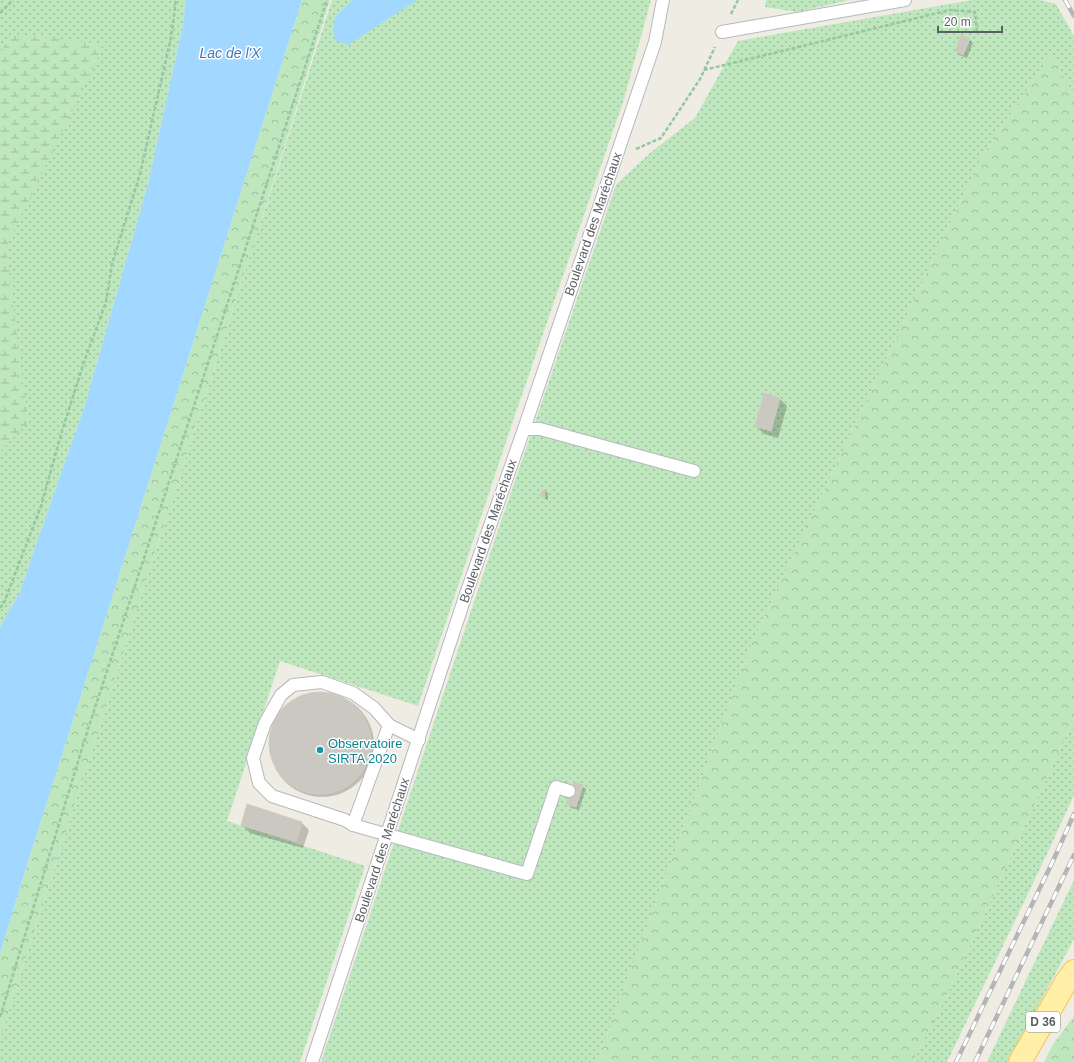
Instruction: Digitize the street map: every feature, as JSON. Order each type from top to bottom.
[{"type":"main road","name":"D 36","points":[[1020,1062],[1071,976]]},
{"type":"lane","name":"Boulevard des Maréchaux","points":[[312,1062],[465,597],[524,429],[655,42],[662,0]]},
{"type":"lane","points":[[722,32],[905,0]]},
{"type":"lane","points":[[524,429],[540,429],[694,471]]},
{"type":"lane","points":[[419,740],[389,725],[374,708],[353,693],[322,682],[293,685],[281,695],[265,723],[253,758],[260,783],[272,796],[345,820],[353,825],[527,874],[556,787],[569,791]]},
{"type":"lane","points":[[353,825],[389,725]]},
{"type":"path","points":[[0,13],[12,0]]},
{"type":"path","points":[[0,608],[4,603],[41,506],[62,431],[84,362],[106,302],[112,264],[141,167],[171,38],[176,0]]},
{"type":"path","points":[[0,1017],[88,729],[327,0]]},
{"type":"path","points":[[616,158],[661,138],[700,78],[738,0]]},
{"type":"path","points":[[704,70],[950,10],[975,12],[977,31]]},
{"type":"green space","points":[[0,0],[186,0],[183,25],[148,184],[85,405],[19,594],[0,627]]},
{"type":"green space","points":[[302,0],[330,0],[253,247],[0,1039],[0,953]]},
{"type":"green space","points":[[332,0],[651,0],[624,99],[515,415],[418,706],[280,661],[227,821],[365,866],[300,1062],[0,1062],[0,1039]]},
{"type":"green space","points":[[766,0],[849,0],[798,12],[765,7]]},
{"type":"green space","points":[[972,0],[1040,0],[1056,4],[1074,36],[1074,98],[1052,53],[981,158],[751,645],[597,1062],[321,1062],[490,554],[616,185],[650,153],[695,118],[738,41]]},
{"type":"green space","points":[[11,34],[105,44],[6,247],[28,422],[0,452],[0,54]]},
{"type":"green space","points":[[1052,53],[1074,98],[1074,719],[950,989],[913,1062],[597,1062],[751,645],[981,158]]},
{"type":"green space","points":[[1074,719],[1074,795],[1046,856],[947,1062],[913,1062],[950,989]]},
{"type":"green space","points":[[1074,880],[1074,939],[1008,1062],[987,1062]]},
{"type":"green space","points":[[1074,1016],[1074,1062],[1044,1062],[1052,1046]]},
{"type":"water","name":"Lac de l'X","points":[[186,0],[302,0],[0,953],[0,627],[19,594],[85,405],[148,184],[183,25]]},
{"type":"water","points":[[353,0],[417,0],[348,45],[335,40],[334,26],[336,17]]},
{"type":"building","points":[[961,35],[970,39],[963,55],[955,51]]},
{"type":"building","points":[[764,393],[780,398],[771,431],[755,426]]},
{"type":"building","points":[[544,489],[545,498],[539,495]]},
{"type":"building","name":"Observatoire SIRTA 2020","points":[[320,692],[340,696],[356,707],[367,723],[371,743],[367,763],[356,779],[340,790],[320,794],[300,790],[284,779],[273,763],[269,743],[273,723],[284,707],[300,696]]},
{"type":"building","points":[[574,782],[583,785],[576,807],[566,804]]},
{"type":"building","points":[[247,804],[302,822],[296,841],[241,825]]},
{"type":"railway","points":[[1065,0],[1074,16]]},
{"type":"railway","points":[[956,1062],[1053,861],[1074,814]]},
{"type":"railway","points":[[975,1062],[1074,855]]},
{"type":"place","name":"Observatoire SIRTA 2020","points":[[320,750]]}]
